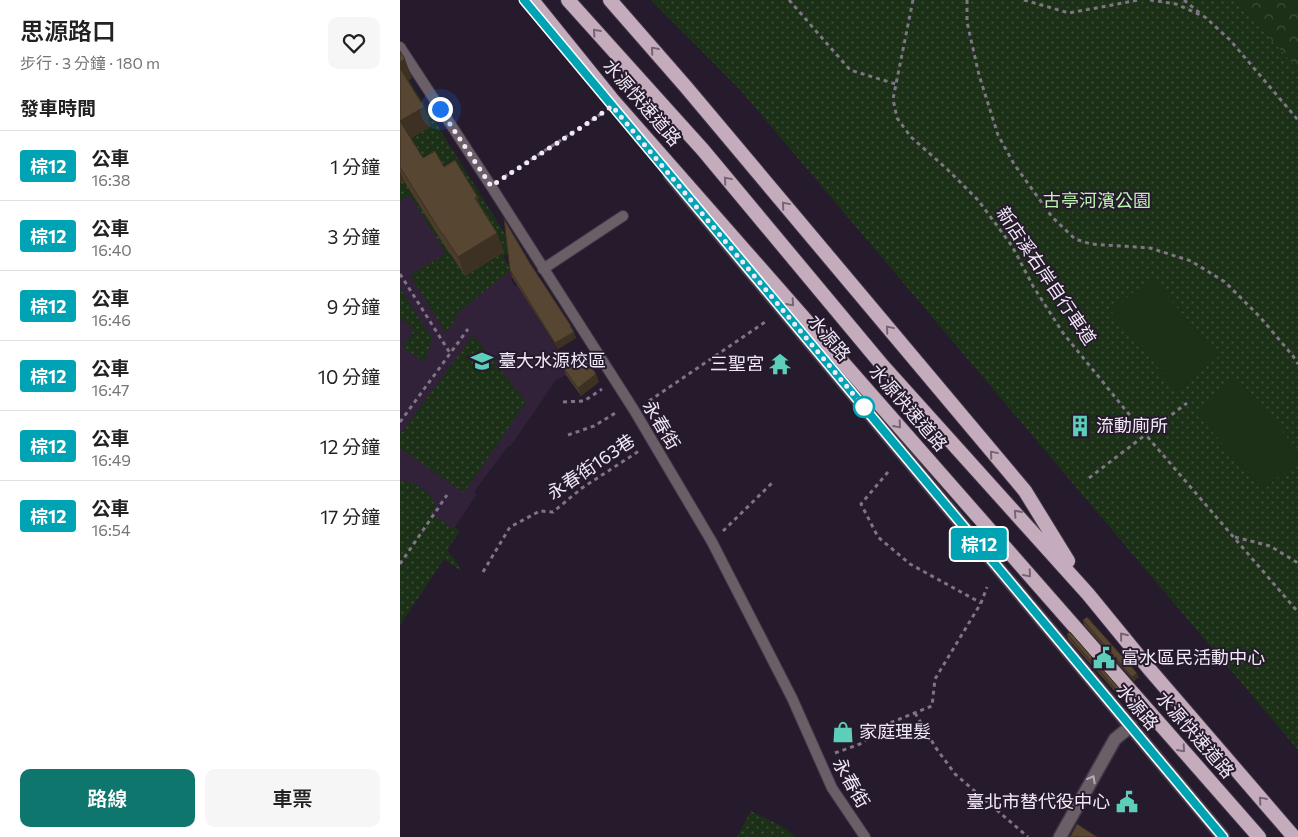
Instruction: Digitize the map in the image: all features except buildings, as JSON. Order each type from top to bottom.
[{"type":"highway","name":"水源快速道路","points":[[532,0],[611,98],[1259,837]]},
{"type":"highway","name":"水源快速道路","points":[[568,0],[702,150],[882,365],[1088,594],[1151,671],[1294,837]]},
{"type":"highway","points":[[610,0],[692,94],[1025,492],[1088,594]]},
{"type":"street","name":"水源路","points":[[524,0],[1223,837]]},
{"type":"street","points":[[1060,837],[1115,739],[1131,726]]},
{"type":"lane","name":"永春街","points":[[400,47],[616,381],[712,542],[792,698],[832,788],[865,837]]},
{"type":"lane","points":[[544,269],[623,216]]},
{"type":"path","points":[[789,0],[850,70],[896,84]]},
{"type":"path","name":"新店溪右岸自行車道","points":[[913,0],[896,84],[894,100],[897,118],[911,138],[947,169],[978,200],[1012,246],[1033,286],[1063,333],[1145,434],[1298,612]]},
{"type":"path","points":[[967,0],[967,22],[971,40],[998,136],[1014,164],[1052,217],[1075,239],[1091,244],[1150,248],[1190,261],[1225,282],[1260,317],[1298,364]]},
{"type":"path","points":[[1024,0],[1069,13],[1139,0]]},
{"type":"path","points":[[1150,0],[1176,4],[1205,18]]},
{"type":"path","points":[[1184,0],[1230,40],[1298,120]]},
{"type":"path","points":[[491,186],[612,106]]},
{"type":"path","points":[[400,274],[450,354]]},
{"type":"path","points":[[568,435],[594,426],[632,407],[763,324],[782,309]]},
{"type":"path","points":[[400,422],[468,329]]},
{"type":"path","points":[[563,402],[584,401],[616,381]]},
{"type":"path","points":[[1089,478],[1187,404]]},
{"type":"path","name":"永春街163巷","points":[[483,572],[510,527],[540,511],[553,512],[582,488],[653,443]]},
{"type":"path","points":[[888,472],[861,504],[878,537],[910,564],[981,603]]},
{"type":"path","points":[[712,542],[772,483]]},
{"type":"path","points":[[400,564],[448,495]]},
{"type":"path","points":[[1233,537],[1270,546],[1298,563]]},
{"type":"path","points":[[819,759],[860,744],[887,724],[932,706],[935,678],[981,603],[987,587]]},
{"type":"path","points":[[915,713],[936,748],[955,774],[1028,837]]},
{"type":"shaded area","name":"臺大水源校區","points":[[400,76],[404,83],[409,80],[515,250],[503,256],[511,270],[512,282],[515,286],[529,280],[530,306],[571,371],[556,380],[510,447],[508,446],[474,492],[477,494],[455,527],[460,531],[447,550],[461,571],[444,559],[400,625]]},
{"type":"green space","name":"古亭河濱公園","points":[[651,0],[1235,0],[1298,69],[1298,750],[742,92]]},
{"type":"green space","points":[[1235,0],[1298,0],[1298,69]]},
{"type":"green space","points":[[409,80],[515,250],[503,256],[511,270],[455,315],[457,317],[446,333],[410,275],[446,253],[410,195],[400,201],[400,183],[411,176],[404,83]]},
{"type":"green space","points":[[1152,277],[1218,357],[1177,391],[1111,311]]},
{"type":"green space","points":[[400,288],[432,339],[425,362],[403,348],[414,329],[400,318]]},
{"type":"green space","points":[[473,335],[526,402],[464,493],[400,448],[400,435]]},
{"type":"green space","points":[[1236,378],[1298,450],[1298,461],[1263,490],[1196,413]]},
{"type":"green space","points":[[400,482],[413,483],[426,492],[434,502],[433,514],[452,528],[454,527],[460,531],[447,550],[461,571],[444,559],[400,625]]},
{"type":"green space","points":[[751,811],[782,826],[796,837],[737,837]]},
{"type":"bus line","name":"棕12","points":[[524,0],[1223,837]]},
{"type":"place","name":"臺大水源校區","points":[[482,361]]},
{"type":"place","name":"三聖宮","points":[[780,364]]},
{"type":"place","name":"流動廁所","points":[[1080,426]]},
{"type":"place","name":"富水區民活動中心","points":[[1104,658]]},
{"type":"place","name":"家庭理髮","points":[[843,732]]},
{"type":"place","name":"臺北市替代役中心","points":[[1127,802]]},
{"type":"route","points":[[440,109],[491,186],[612,106],[869,413],[864,407]]}]
